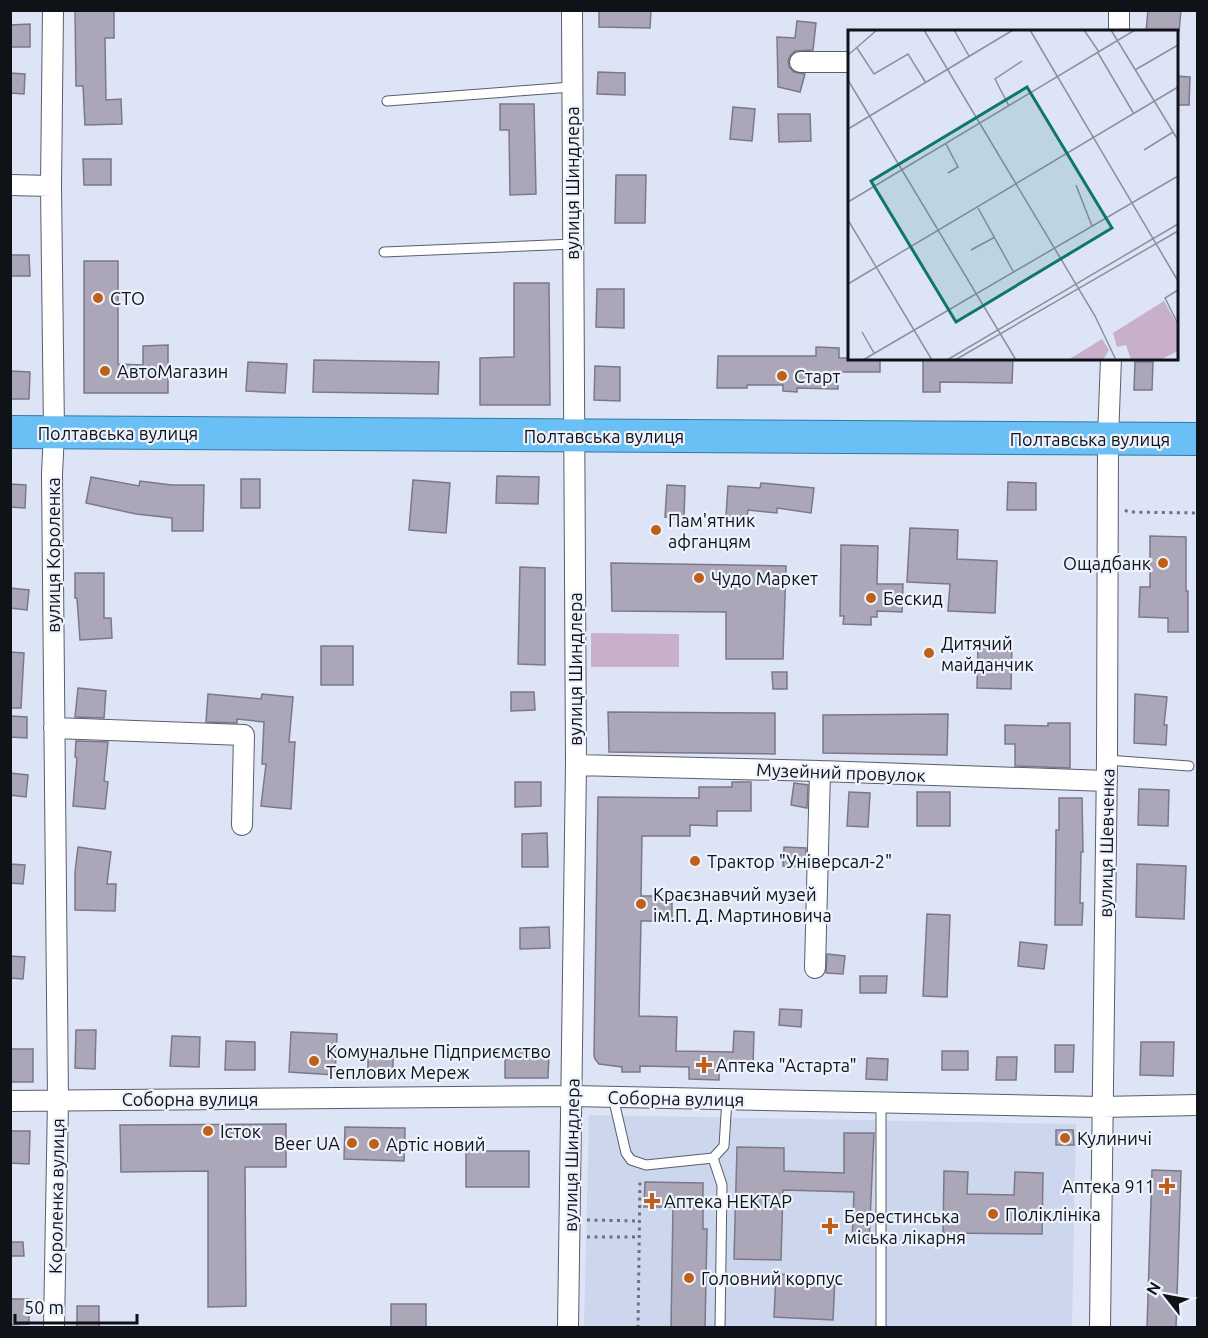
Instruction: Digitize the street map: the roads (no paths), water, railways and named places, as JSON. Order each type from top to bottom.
[{"type":"highway","name":"Полтавська вулиця","points":[[10,432],[1197,439]]},
{"type":"street","name":"вулиця Короленка","points":[[53,10],[51,186],[54,432],[52,474],[58,1100]]},
{"type":"street","name":"вулиця Шиндлера","points":[[568,1328],[576,765],[572,10]]},
{"type":"street","points":[[1119,10],[1119,30]]},
{"type":"street","points":[[800,62],[848,62]]},
{"type":"street","points":[[10,185],[51,186]]},
{"type":"street","name":"вулиця Шевченка","points":[[1100,1328],[1101,1107],[1107,781],[1108,439],[1111,360]]},
{"type":"street","points":[[54,728],[244,735],[242,825]]},
{"type":"street","name":"Музейний провулок","points":[[576,765],[1107,781]]},
{"type":"street","points":[[815,968],[820,771]]},
{"type":"street","name":"Соборна вулиця","points":[[10,1101],[572,1096],[1101,1107],[1197,1106]]},
{"type":"street","name":"Короленка вулиця","points":[[54,1328],[58,1100]]},
{"type":"lane","points":[[387,101],[572,87]]},
{"type":"lane","points":[[384,252],[573,244]]},
{"type":"lane","points":[[1107,760],[1189,766]]},
{"type":"lane","points":[[613,1097],[622,1146],[631,1160],[646,1166],[713,1158],[724,1146],[727,1099]]},
{"type":"lane","points":[[881,1102],[881,1328]]},
{"type":"lane","points":[[713,1158],[722,1185],[720,1328]]},
{"type":"place","name":"СТО","points":[[98,298]]},
{"type":"place","name":"АвтоМагазин","points":[[105,371]]},
{"type":"place","name":"Старт","points":[[782,376]]},
{"type":"place","name":"Пам'ятник афганцям","points":[[656,530]]},
{"type":"place","name":"Ощадбанк","points":[[1163,563]]},
{"type":"place","name":"Чудо Маркет","points":[[699,578]]},
{"type":"place","name":"Бескид","points":[[871,598]]},
{"type":"place","name":"Дитячий майданчик","points":[[929,653]]},
{"type":"place","name":"Трактор \"Універсал-2\"","points":[[695,861]]},
{"type":"place","name":"Краєзнавчий музей ім.П. Д. Мартиновича","points":[[641,904]]},
{"type":"place","name":"Комунальне Підприємство Теплових Мереж","points":[[314,1061]]},
{"type":"place","name":"Аптека \"Астарта\"","points":[[704,1065]]},
{"type":"place","name":"Істок","points":[[208,1131]]},
{"type":"place","name":"Кулиничі","points":[[1065,1138]]},
{"type":"place","name":"Beer UA","points":[[352,1143]]},
{"type":"place","name":"Артіс новий","points":[[374,1144]]},
{"type":"place","name":"Аптека 911","points":[[1167,1186]]},
{"type":"place","name":"Аптека НЕКТАР","points":[[652,1201]]},
{"type":"place","name":"Поліклініка","points":[[993,1214]]},
{"type":"place","name":"Берестинська міська лікарня","points":[[830,1226]]},
{"type":"place","name":"Головний корпус","points":[[689,1278]]}]
